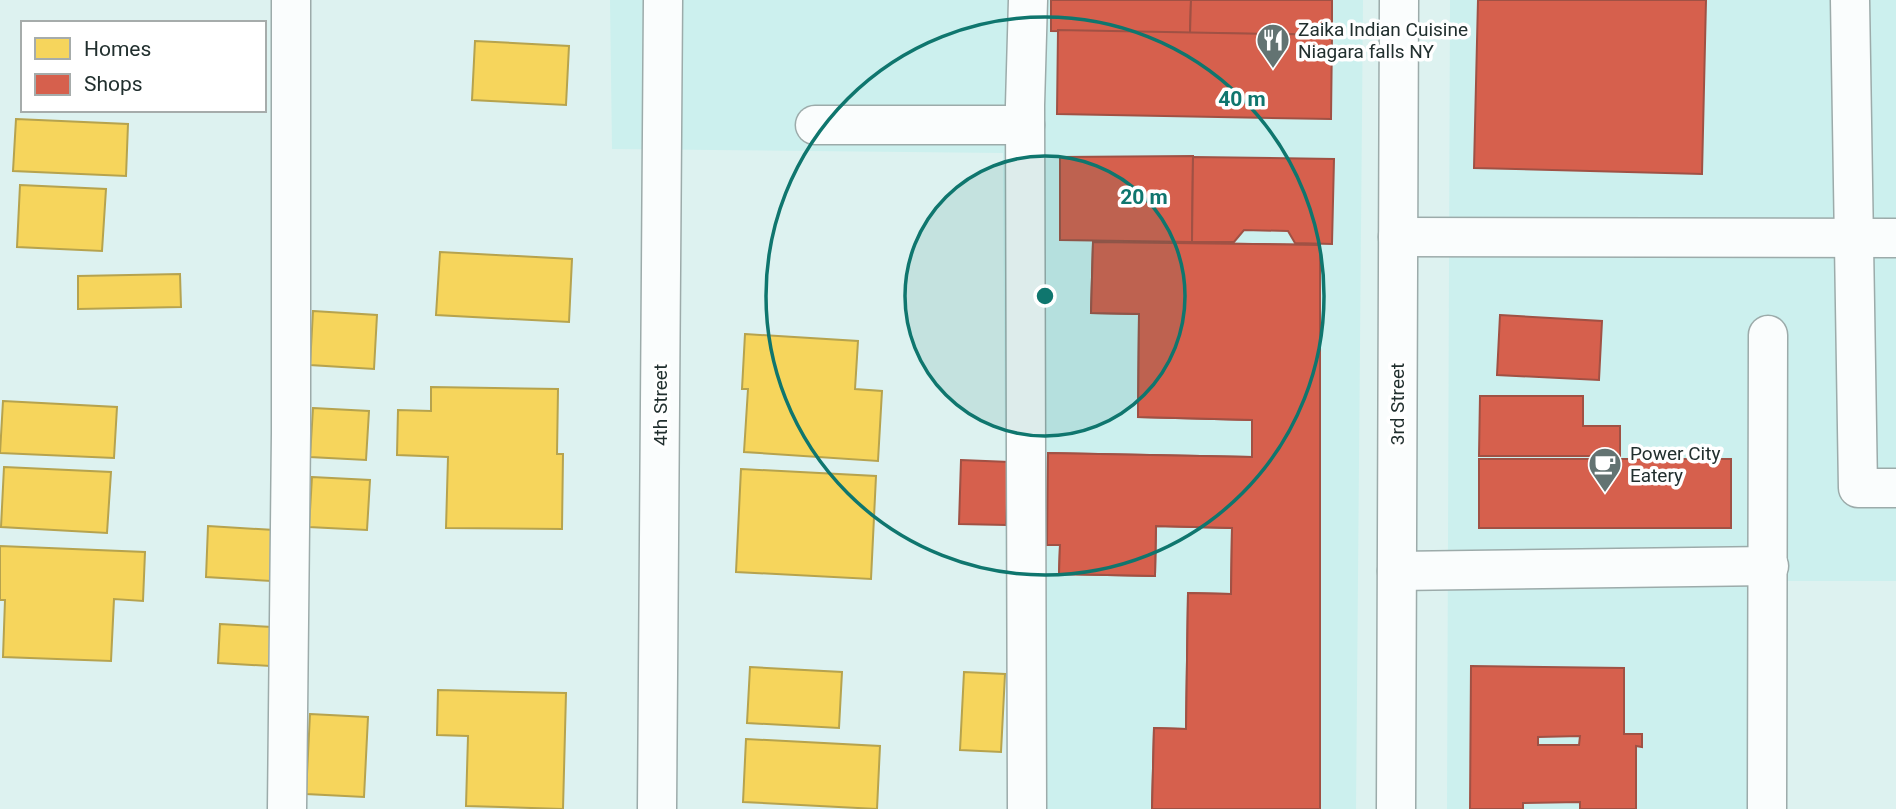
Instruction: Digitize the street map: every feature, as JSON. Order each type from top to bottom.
[{"type":"street","points":[[286,809],[291,433],[291,0]]},
{"type":"street","name":"4th Street","points":[[657,809],[663,0]]},
{"type":"street","points":[[1027,809],[1025,125],[1028,0]]},
{"type":"street","name":"3rd Street","points":[[1396,809],[1399,0]]},
{"type":"street","points":[[1850,0],[1858,488],[1896,488]]},
{"type":"street","points":[[815,125],[1025,125]]},
{"type":"street","points":[[1398,237],[1896,238]]},
{"type":"street","points":[[1767,809],[1769,335]]},
{"type":"street","points":[[1396,571],[1769,566]]},
{"type":"shaded area","points":[[610,0],[1363,0],[1356,809],[1007,809],[1003,153],[612,149]]},
{"type":"shaded area","points":[[1450,0],[1896,0],[1896,581],[1788,581],[1786,809],[1447,809]]},
{"type":"building: Homes","points":[[475,41],[569,46],[566,105],[472,100]]},
{"type":"building: Homes","points":[[16,119],[128,124],[126,176],[13,171]]},
{"type":"building: Homes","points":[[20,185],[106,189],[102,251],[17,247]]},
{"type":"building: Homes","points":[[440,252],[572,259],[569,322],[436,315]]},
{"type":"building: Homes","points":[[180,274],[181,307],[78,309],[78,276]]},
{"type":"building: Homes","points":[[313,311],[377,315],[374,369],[310,365]]},
{"type":"building: Homes","points":[[745,334],[858,341],[855,389],[882,391],[878,461],[744,452],[748,389],[742,389]]},
{"type":"building: Homes","points":[[431,387],[558,389],[557,454],[563,454],[562,529],[446,528],[448,457],[397,455],[398,410],[431,411]]},
{"type":"building: Homes","points":[[3,401],[117,407],[114,458],[0,453]]},
{"type":"building: Homes","points":[[313,408],[369,411],[366,460],[310,457]]},
{"type":"building: Homes","points":[[4,467],[111,472],[107,533],[1,527]]},
{"type":"building: Homes","points":[[741,469],[876,476],[871,579],[736,572]]},
{"type":"building: Homes","points":[[312,477],[370,480],[367,530],[309,527]]},
{"type":"building: Homes","points":[[208,526],[274,530],[271,581],[206,577]]},
{"type":"building: Homes","points":[[0,546],[145,552],[143,601],[114,599],[111,661],[3,657],[5,600],[0,600]]},
{"type":"building: Homes","points":[[220,624],[272,627],[270,666],[218,663]]},
{"type":"building: Homes","points":[[750,667],[842,672],[839,728],[747,723]]},
{"type":"building: Homes","points":[[964,672],[1005,674],[1001,752],[960,750]]},
{"type":"building: Homes","points":[[438,690],[566,693],[563,809],[466,806],[468,736],[437,735]]},
{"type":"building: Homes","points":[[310,714],[368,717],[364,797],[306,794]]},
{"type":"building: Homes","points":[[746,739],[880,746],[877,809],[743,802]]},
{"type":"building: Shops","points":[[1051,0],[1191,0],[1190,33],[1051,31]]},
{"type":"building: Shops","points":[[1191,0],[1332,0],[1332,35],[1190,33]]},
{"type":"building: Shops","points":[[1478,0],[1706,0],[1702,174],[1474,168]]},
{"type":"building: Shops","points":[[1058,30],[1332,35],[1331,119],[1057,114]]},
{"type":"building: Shops","points":[[1193,156],[1192,242],[1060,240],[1060,157]]},
{"type":"building: Shops","points":[[1193,157],[1334,159],[1332,244],[1295,243],[1288,231],[1244,230],[1234,242],[1192,242]]},
{"type":"building: Shops","points":[[1093,242],[1320,245],[1320,809],[1152,809],[1154,728],[1186,729],[1188,593],[1231,594],[1232,528],[1156,526],[1155,576],[1059,574],[1060,545],[1047,545],[1048,453],[1252,457],[1252,420],[1138,417],[1139,314],[1091,313]]},
{"type":"building: Shops","points":[[1093,242],[1320,245],[1320,809],[1152,809],[1154,728],[1186,729],[1188,593],[1231,594],[1232,528],[1156,526],[1155,576],[1059,574],[1060,545],[1047,545],[1048,453],[1252,457],[1252,420],[1138,417],[1139,314],[1091,313]]},
{"type":"building: Shops","points":[[1500,315],[1602,321],[1599,380],[1497,375]]},
{"type":"building: Shops","points":[[1480,396],[1583,396],[1583,426],[1620,426],[1620,456],[1479,456]]},
{"type":"building: Shops","name":"Power City Eatery","points":[[1479,459],[1731,459],[1731,528],[1479,528]]},
{"type":"building: Shops","points":[[961,460],[1009,462],[1006,525],[959,524]]},
{"type":"building: Shops","points":[[1471,666],[1624,668],[1624,734],[1642,734],[1642,747],[1636,746],[1636,809],[1580,809],[1580,802],[1523,803],[1523,809],[1470,809]],"holes":[[[1580,736],[1579,745],[1538,745],[1538,737]]]},
{"type":"place","name":"Zaika Indian Cuisine Niagara falls NY","points":[[1273,70]]},
{"type":"place","name":"Power City Eatery","points":[[1605,494]]}]
